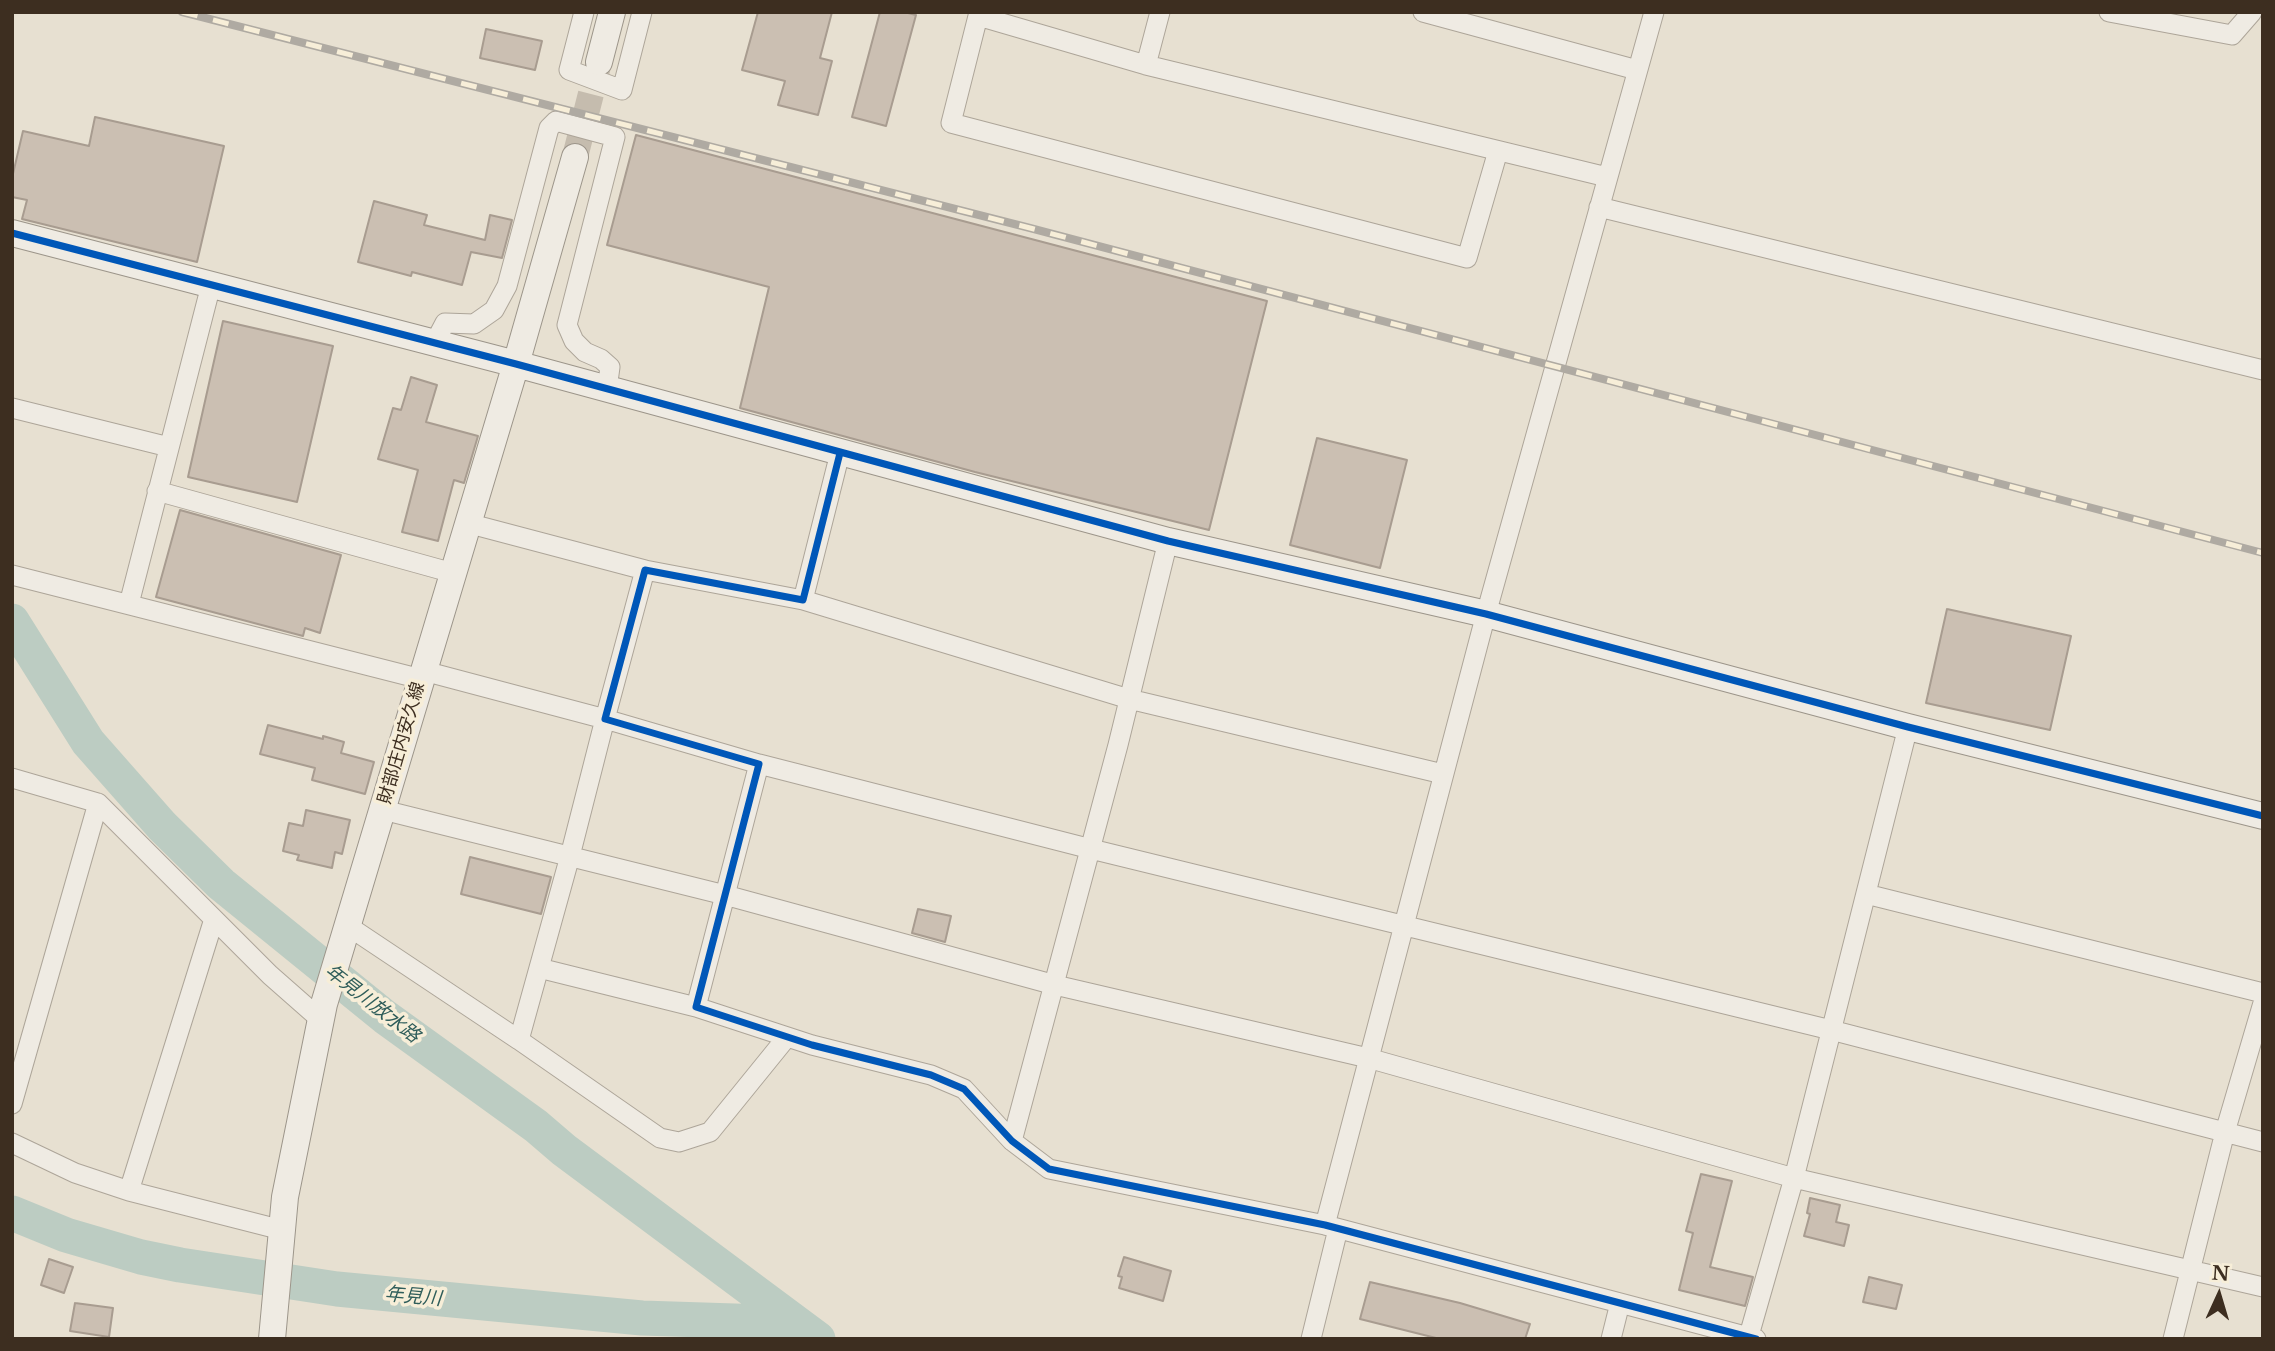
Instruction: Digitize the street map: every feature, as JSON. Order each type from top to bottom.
[{"type":"street","points":[[584,12],[569,70],[622,90],[642,12]]},
{"type":"street","points":[[599,62],[612,12]]},
{"type":"street","points":[[1146,65],[1160,12]]},
{"type":"street","points":[[1423,12],[1637,70]]},
{"type":"street","points":[[1311,1339],[1368,1058],[1486,614],[1654,12]]},
{"type":"street","points":[[2109,12],[2232,35],[2252,12]]},
{"type":"street","points":[[1498,151],[1467,258],[951,123],[978,16],[1146,65],[1607,177]]},
{"type":"street","points":[[435,342],[445,323],[474,324],[494,310],[507,286],[549,128],[556,121],[615,137],[568,325],[574,341],[585,352],[601,359],[610,367],[607,389]]},
{"type":"street","name":"財部庄内安久線","points":[[272,1339],[285,1197],[322,1011],[516,364],[575,157]]},
{"type":"street","points":[[1599,207],[2263,370]]},
{"type":"street","points":[[12,233],[435,342],[1168,541],[1486,614],[1908,727],[2263,816]]},
{"type":"street","points":[[129,604],[211,285]]},
{"type":"street","points":[[12,408],[169,447]]},
{"type":"street","points":[[803,600],[839,453]]},
{"type":"street","points":[[158,491],[453,573]]},
{"type":"street","points":[[467,523],[645,569],[803,600],[1129,699],[1443,774]]},
{"type":"street","points":[[1012,1141],[1091,849],[1168,541]]},
{"type":"street","points":[[519,1040],[645,569]]},
{"type":"street","points":[[12,575],[605,719],[759,764],[1091,849],[1831,1030],[2263,1142]]},
{"type":"street","points":[[539,968],[696,1007],[787,1037],[931,1075],[964,1089],[1012,1141],[1049,1170],[1332,1227],[1751,1338],[1908,727]]},
{"type":"street","points":[[696,1007],[759,764]]},
{"type":"street","points":[[12,778],[98,803],[270,975],[322,1011]]},
{"type":"street","points":[[12,1104],[98,803]]},
{"type":"street","points":[[383,810],[726,895],[1055,985],[1368,1058],[1794,1178],[2263,1287]]},
{"type":"street","points":[[1866,894],[2263,993]]},
{"type":"street","points":[[129,1191],[214,919]]},
{"type":"street","points":[[347,930],[519,1040],[660,1138],[678,1142],[710,1132],[787,1037]]},
{"type":"street","points":[[2173,1339],[2225,1132],[2263,1003]]},
{"type":"street","points":[[12,1143],[75,1173],[282,1238]]},
{"type":"street","points":[[1611,1339],[1620,1303]]},
{"type":"building","points":[[758,12],[832,12],[820,58],[832,61],[818,115],[778,105],[785,81],[742,70]]},
{"type":"building","points":[[880,12],[916,15],[886,126],[852,117]]},
{"type":"building","points":[[486,29],[542,41],[535,70],[480,58]]},
{"type":"building","points":[[95,117],[224,146],[197,262],[22,219],[27,200],[12,197],[12,178],[23,131],[89,146]]},
{"type":"building","points":[[636,135],[1267,301],[1209,530],[975,472],[740,408],[769,287],[607,245]]},
{"type":"building","points":[[374,201],[427,215],[424,225],[485,240],[490,215],[512,220],[502,258],[471,252],[462,285],[412,272],[411,276],[358,262]]},
{"type":"building","points":[[223,321],[333,346],[297,502],[188,477]]},
{"type":"building","points":[[411,377],[437,385],[426,422],[478,436],[464,483],[454,480],[438,541],[402,532],[418,470],[378,459],[393,408],[401,410]]},
{"type":"building","points":[[1317,438],[1407,460],[1380,568],[1290,545]]},
{"type":"building","points":[[180,510],[341,555],[320,633],[305,628],[303,636],[156,597]]},
{"type":"building","points":[[1947,609],[2071,636],[2050,730],[1926,703]]},
{"type":"building","points":[[268,725],[344,742],[341,753],[374,762],[365,794],[312,780],[315,768],[260,754]]},
{"type":"building","points":[[306,810],[350,820],[342,854],[335,852],[332,868],[297,860],[299,855],[283,851],[289,823],[303,826]]},
{"type":"building","points":[[470,857],[551,877],[541,914],[461,894]]},
{"type":"building","points":[[918,909],[951,916],[945,942],[912,933]]},
{"type":"building","points":[[1701,1174],[1732,1181],[1710,1267],[1753,1277],[1745,1306],[1679,1290],[1693,1233],[1686,1231]]},
{"type":"building","points":[[1810,1198],[1840,1205],[1836,1222],[1849,1225],[1844,1246],[1804,1236],[1810,1214],[1807,1213]]},
{"type":"building","points":[[1124,1257],[1171,1271],[1163,1301],[1119,1288],[1122,1277],[1118,1276]]},
{"type":"building","points":[[49,1259],[73,1267],[64,1293],[41,1285]]},
{"type":"building","points":[[1869,1277],[1902,1285],[1896,1309],[1863,1302]]},
{"type":"building","points":[[1370,1282],[1460,1303],[1530,1324],[1525,1339],[1440,1339],[1360,1319]]},
{"type":"building","points":[[75,1303],[113,1308],[109,1337],[70,1331]]},
{"type":"waterway","name":"年見川放水路","points":[[12,621],[88,742],[162,826],[221,884],[385,1017],[536,1126],[564,1150],[818,1339]]},
{"type":"waterway","name":"年見川","points":[[12,1213],[66,1235],[141,1257],[337,1289],[642,1318],[796,1323]]},
{"type":"tunnel","points":[[575,157],[599,62]]},
{"type":"railway","points":[[182,12],[1030,228],[2263,553]]},
{"type":"cycle path","points":[[12,233],[516,364],[1168,541],[1486,614],[1908,727],[2263,816]]},
{"type":"cycle path","points":[[840,453],[803,600],[645,570],[605,719],[759,764],[696,1007],[812,1045],[931,1075],[964,1089],[1012,1141],[1049,1169],[1325,1225],[1756,1339]]}]
